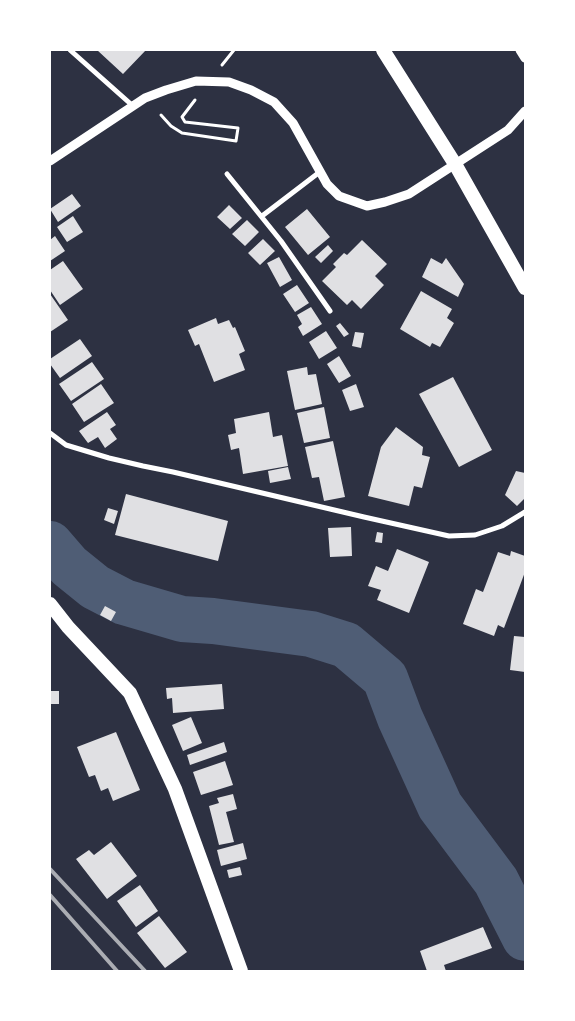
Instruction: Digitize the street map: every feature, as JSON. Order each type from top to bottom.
[{"type":"highway","points":[[384,50],[455,164],[525,288]]},
{"type":"highway","points":[[50,604],[68,627],[130,694],[175,788],[241,971]]},
{"type":"street","points":[[70,50],[133,106]]},
{"type":"street","points":[[520,50],[525,58]]},
{"type":"street","points":[[50,161],[145,98],[196,80],[229,82],[251,90],[274,102],[293,123],[327,184],[339,196],[367,206],[410,194],[508,130],[525,111]]},
{"type":"street","points":[[262,216],[321,171]]},
{"type":"street","points":[[227,174],[281,241],[330,311]]},
{"type":"street","points":[[50,433],[66,445],[109,458],[449,536],[475,535],[502,526],[525,512]]},
{"type":"path","points":[[161,115],[171,126],[182,133],[236,141],[238,128],[185,122]]},
{"type":"building","points":[[97,50],[146,50],[123,74]]},
{"type":"building","points":[[72,194],[81,206],[58,222],[50,209]]},
{"type":"building","points":[[229,205],[242,218],[230,229],[217,217]]},
{"type":"building","points":[[307,209],[330,237],[308,255],[285,227]]},
{"type":"building","points":[[73,216],[83,232],[67,242],[57,227]]},
{"type":"building","points":[[247,220],[259,232],[245,246],[232,234]]},
{"type":"building","points":[[55,236],[65,251],[50,261],[50,240]]},
{"type":"building","points":[[263,239],[275,251],[260,265],[248,253]]},
{"type":"building","points":[[362,240],[387,264],[375,276],[384,285],[361,309],[352,300],[347,305],[322,281],[336,267],[333,264],[344,253],[347,255]]},
{"type":"building","points":[[328,245],[333,251],[321,263],[315,257]]},
{"type":"building","points":[[279,257],[292,280],[280,287],[267,263]]},
{"type":"building","points":[[431,258],[442,264],[446,258],[464,284],[458,297],[422,277]]},
{"type":"building","points":[[63,261],[83,289],[60,305],[50,290],[50,270]]},
{"type":"building","points":[[297,285],[309,303],[295,312],[283,294]]},
{"type":"building","points":[[421,291],[452,309],[447,318],[454,323],[440,347],[432,343],[430,347],[400,329]]},
{"type":"building","points":[[50,294],[68,320],[50,332]]},
{"type":"building","points":[[311,307],[322,324],[303,336],[298,327],[302,324],[297,315]]},
{"type":"building","points":[[216,318],[218,324],[229,320],[233,328],[235,327],[245,351],[239,354],[245,370],[214,382],[199,344],[195,346],[188,330]]},
{"type":"building","points":[[340,323],[349,334],[344,337],[336,326]]},
{"type":"building","points":[[326,331],[337,348],[319,359],[309,342]]},
{"type":"building","points":[[355,332],[364,333],[361,348],[352,346]]},
{"type":"building","points":[[80,339],[92,356],[60,378],[50,364],[50,359]]},
{"type":"building","points":[[339,356],[351,376],[339,383],[327,364]]},
{"type":"building","points":[[92,362],[104,379],[71,401],[59,384]]},
{"type":"building","points":[[307,367],[308,375],[316,374],[322,404],[295,410],[287,371]]},
{"type":"building","points":[[453,377],[492,450],[459,467],[419,394]]},
{"type":"building","points":[[101,384],[114,403],[84,422],[72,404]]},
{"type":"building","points":[[356,384],[364,407],[350,411],[342,390]]},
{"type":"building","points":[[324,407],[330,438],[304,443],[297,413]]},
{"type":"building","points":[[107,412],[116,425],[110,429],[117,439],[105,448],[98,437],[88,443],[79,431]]},
{"type":"building","points":[[269,412],[273,437],[282,435],[288,466],[243,474],[239,448],[231,450],[228,435],[236,433],[234,419]]},
{"type":"building","points":[[396,427],[423,447],[422,455],[430,457],[422,488],[414,486],[409,506],[368,496],[381,447]]},
{"type":"building","points":[[333,441],[345,497],[324,501],[319,477],[312,478],[305,447]]},
{"type":"building","points":[[288,467],[291,479],[270,483],[268,471]]},
{"type":"building","points":[[516,471],[525,473],[525,498],[517,506],[505,495]]},
{"type":"building","points":[[126,494],[228,521],[218,561],[115,535]]},
{"type":"building","points":[[108,508],[118,511],[114,524],[104,520]]},
{"type":"building","points":[[351,527],[352,556],[330,557],[328,528]]},
{"type":"building","points":[[377,532],[383,533],[382,543],[375,542]]},
{"type":"building","points":[[397,549],[429,562],[409,613],[377,600],[381,590],[368,586],[376,566],[388,571]]},
{"type":"building","points":[[511,551],[525,556],[525,572],[504,628],[498,625],[494,636],[463,624],[476,589],[483,592],[498,552],[510,556]]},
{"type":"building","points":[[105,606],[116,612],[111,621],[100,615]]},
{"type":"building","points":[[514,636],[525,637],[525,672],[510,670]]},
{"type":"building","points":[[222,684],[224,709],[173,713],[172,698],[167,699],[166,688]]},
{"type":"building","points":[[50,691],[59,691],[59,704],[50,704]]},
{"type":"building","points":[[191,717],[202,743],[183,751],[172,725]]},
{"type":"building","points":[[116,732],[140,790],[113,801],[108,788],[101,791],[95,775],[89,777],[77,747]]},
{"type":"building","points":[[224,742],[227,752],[190,765],[187,755]]},
{"type":"building","points":[[225,761],[233,785],[201,795],[193,772]]},
{"type":"building","points":[[233,794],[237,809],[226,812],[234,842],[219,845],[209,806],[219,803],[217,798]]},
{"type":"building","points":[[111,842],[137,876],[107,899],[76,859],[89,850],[94,855]]},
{"type":"building","points":[[243,843],[247,859],[221,866],[217,850]]},
{"type":"building","points":[[240,867],[242,875],[229,878],[227,870]]},
{"type":"building","points":[[140,885],[158,911],[136,927],[117,901]]},
{"type":"building","points":[[159,916],[187,952],[165,968],[137,933]]},
{"type":"building","points":[[483,927],[492,948],[444,965],[446,971],[427,971],[420,951]]},
{"type":"waterway","points":[[50,544],[69,566],[95,587],[124,602],[182,619],[213,621],[311,634],[346,645],[385,678],[400,718],[440,806],[496,881],[525,938]]},
{"type":"railway","points":[[50,869],[145,971]]},
{"type":"railway","points":[[50,895],[117,971]]}]
